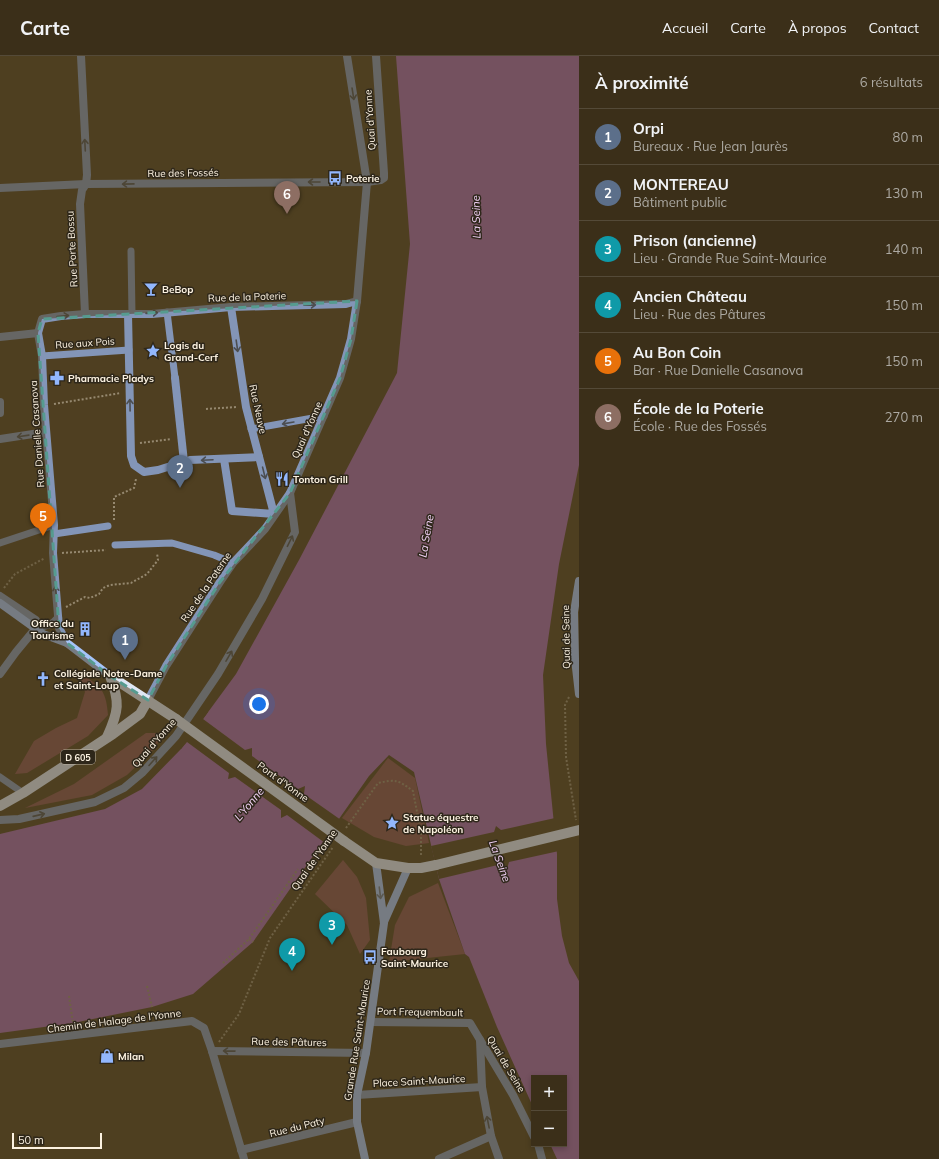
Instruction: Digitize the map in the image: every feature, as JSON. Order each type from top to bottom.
[{"type":"main road","name":"Quai de Seine","points":[[579,581],[574,612],[575,659],[579,694]]},
{"type":"main road","points":[[0,603],[43,634],[67,643],[110,676],[118,700],[116,717],[106,738]]},
{"type":"main road","name":"Pont d'Yonne","points":[[110,676],[176,719],[340,841],[376,863]]},
{"type":"main road","name":"D 605","points":[[0,806],[23,793],[140,714],[148,700]]},
{"type":"main road","points":[[384,923],[376,863],[408,868],[421,868],[578,825]]},
{"type":"main road","points":[[384,923],[408,868]]},
{"type":"main road","name":"Grande Rue Saint-Maurice","points":[[365,1159],[357,1122],[357,1095],[371,1022],[384,923]]},
{"type":"street","name":"Rue Porte Bossu","points":[[81,56],[87,175],[86,184],[82,190],[80,204],[85,314]]},
{"type":"street","points":[[347,56],[367,182]]},
{"type":"street","name":"Quai d'Yonne","points":[[0,820],[18,819],[95,802],[124,788],[142,773],[176,736],[218,674],[262,599],[295,532],[290,493],[340,378],[352,339],[357,301],[367,182],[381,180],[384,178],[376,56]]},
{"type":"street","name":"Rue des Fossés","points":[[0,188],[86,184],[367,182]]},
{"type":"street","name":"Rue de la Poterie","points":[[42,319],[85,314],[152,314],[231,307],[346,304],[357,301]]},
{"type":"street","name":"Rue Neuve","points":[[231,307],[246,407],[274,514]]},
{"type":"street","points":[[130,314],[129,350],[131,456],[134,465],[144,472],[158,470],[190,460],[260,457]]},
{"type":"street","name":"Rue Danielle Casanova","points":[[42,319],[38,333],[42,356],[44,406],[54,530],[52,553],[60,628],[67,643]]},
{"type":"street","points":[[0,337],[38,333]]},
{"type":"street","points":[[175,378],[180,437],[184,462]]},
{"type":"street","points":[[0,402],[0,413]]},
{"type":"street","points":[[0,439],[46,432]]},
{"type":"street","points":[[224,459],[232,511],[274,514]]},
{"type":"street","name":"Rue de la Poterne","points":[[148,700],[166,666],[233,563],[265,529],[290,493]]},
{"type":"street","points":[[0,596],[36,620],[35,629]]},
{"type":"street","points":[[0,674],[35,629],[53,623],[58,614]]},
{"type":"street","name":"Chemin de Halage de l'Yonne","points":[[0,1044],[192,1021],[204,1028],[244,1159]]},
{"type":"street","name":"Port Frequembault","points":[[371,1022],[470,1023]]},
{"type":"street","name":"Quai de Seine","points":[[470,1023],[514,1095],[531,1131]]},
{"type":"street","points":[[480,1038],[482,1087],[491,1136],[500,1159]]},
{"type":"street","name":"Rue des Pâtures","points":[[212,1051],[366,1053]]},
{"type":"street","name":"Place Saint-Maurice","points":[[357,1095],[482,1087]]},
{"type":"street","name":"Rue du Paty","points":[[241,1150],[357,1122]]},
{"type":"street","points":[[439,1159],[491,1136]]},
{"type":"street","points":[[539,1147],[542,1159]]},
{"type":"lane","points":[[130,314],[131,252]]},
{"type":"lane","points":[[166,312],[175,378]]},
{"type":"lane","name":"Rue aux Pois","points":[[42,356],[129,350]]},
{"type":"lane","points":[[251,429],[324,416]]},
{"type":"lane","points":[[0,543],[54,530],[108,526]]},
{"type":"lane","points":[[115,545],[172,543],[233,563]]},
{"type":"lane","points":[[0,778],[23,793]]},
{"type":"path","points":[[44,406],[130,391]]},
{"type":"path","points":[[206,409],[246,407]]},
{"type":"path","points":[[131,444],[180,437]]},
{"type":"path","points":[[108,526],[114,520],[114,497],[134,488],[139,468]]},
{"type":"path","points":[[58,614],[85,597],[90,598],[99,594],[103,588],[110,584],[131,584],[148,574],[158,560],[157,543]]},
{"type":"path","points":[[578,682],[565,705],[566,757],[578,825]]},
{"type":"path","name":"Quai de l'Yonne","points":[[346,828],[378,783],[400,781],[413,791],[421,833],[421,868]]},
{"type":"path","name":"Quai de l'Yonne","points":[[212,1051],[239,1014],[270,938],[340,841]]},
{"type":"path","points":[[223,963],[249,939],[298,868]]},
{"type":"path","points":[[249,939],[253,942]]},
{"type":"path","points":[[147,986],[152,1007]]},
{"type":"path","points":[[69,996],[73,1023]]},
{"type":"highlighted area","points":[[357,301],[351,339],[340,378],[290,493],[220,582],[166,666],[148,700],[110,676],[67,643],[59,628],[38,333],[42,319]]},
{"type":"shaded area","points":[[77,671],[100,688],[105,698],[108,715],[88,736],[27,773],[15,774],[34,741],[77,718],[85,692]]},
{"type":"shaded area","points":[[146,733],[162,733],[156,747],[127,775],[92,795],[25,808],[74,784]]},
{"type":"shaded area","points":[[388,758],[415,778],[429,843],[406,846],[374,837],[342,818]]},
{"type":"shaded area","points":[[343,860],[357,877],[366,898],[370,940],[360,954],[347,925],[315,894]]},
{"type":"shaded area","points":[[438,883],[465,954],[389,962],[395,925],[409,897]]},
{"type":"water","points":[[396,56],[579,56],[579,465],[559,564],[543,675],[546,744],[557,854],[557,899],[562,936],[569,963],[579,981],[579,1159],[557,1159],[551,1147],[567,1147],[567,1075],[531,1075],[531,1102],[497,1027],[469,957],[465,954],[439,879],[414,772],[389,755],[369,776],[253,942],[193,994],[152,1007],[73,1023],[0,1033],[0,834],[105,809],[142,789],[181,749],[236,674],[299,560],[397,373],[410,244]]},
{"type":"pier","points":[[206,711],[208,712],[203,719],[245,750],[252,748],[252,756],[298,789],[305,786],[304,794],[341,820],[325,843],[287,815],[281,818],[281,810],[235,777],[228,779],[229,773],[187,742],[181,749],[179,748]]},
{"type":"pier","points":[[555,818],[559,851],[509,862],[507,869],[502,864],[439,879],[431,846],[494,832],[496,826],[501,830]]},
{"type":"place","name":"Poterie","points":[[335,178]]},
{"type":"place","name":"École de la Poterie","points":[[287,214]]},
{"type":"place","name":"BeBop","points":[[151,289]]},
{"type":"place","name":"Logis du Grand-Cerf","points":[[153,351]]},
{"type":"place","name":"Pharmacie Pladys","points":[[57,378]]},
{"type":"place","name":"Tonton Grill","points":[[282,479]]},
{"type":"place","name":"MONTEREAU","points":[[180,488]]},
{"type":"place","name":"Au Bon Coin","points":[[43,536]]},
{"type":"place","name":"Office du Tourisme","points":[[85,629]]},
{"type":"place","name":"Orpi","points":[[125,660]]},
{"type":"place","name":"Collégiale Notre-Dame et Saint-Loup","points":[[43,679]]},
{"type":"place","name":"Statue équestre de Napoléon","points":[[392,823]]},
{"type":"place","name":"Prison (ancienne)","points":[[332,945]]},
{"type":"place","name":"Faubourg Saint-Maurice","points":[[370,957]]},
{"type":"place","name":"Ancien Château","points":[[292,971]]},
{"type":"place","name":"Milan","points":[[107,1056]]},
{"type":"water label","name":"La Seine","points":[[476,217]]},
{"type":"water label","name":"La Seine","points":[[426,536]]},
{"type":"water label","name":"L'Yonne","points":[[249,804]]},
{"type":"water label","name":"La Seine","points":[[500,861]]}]
